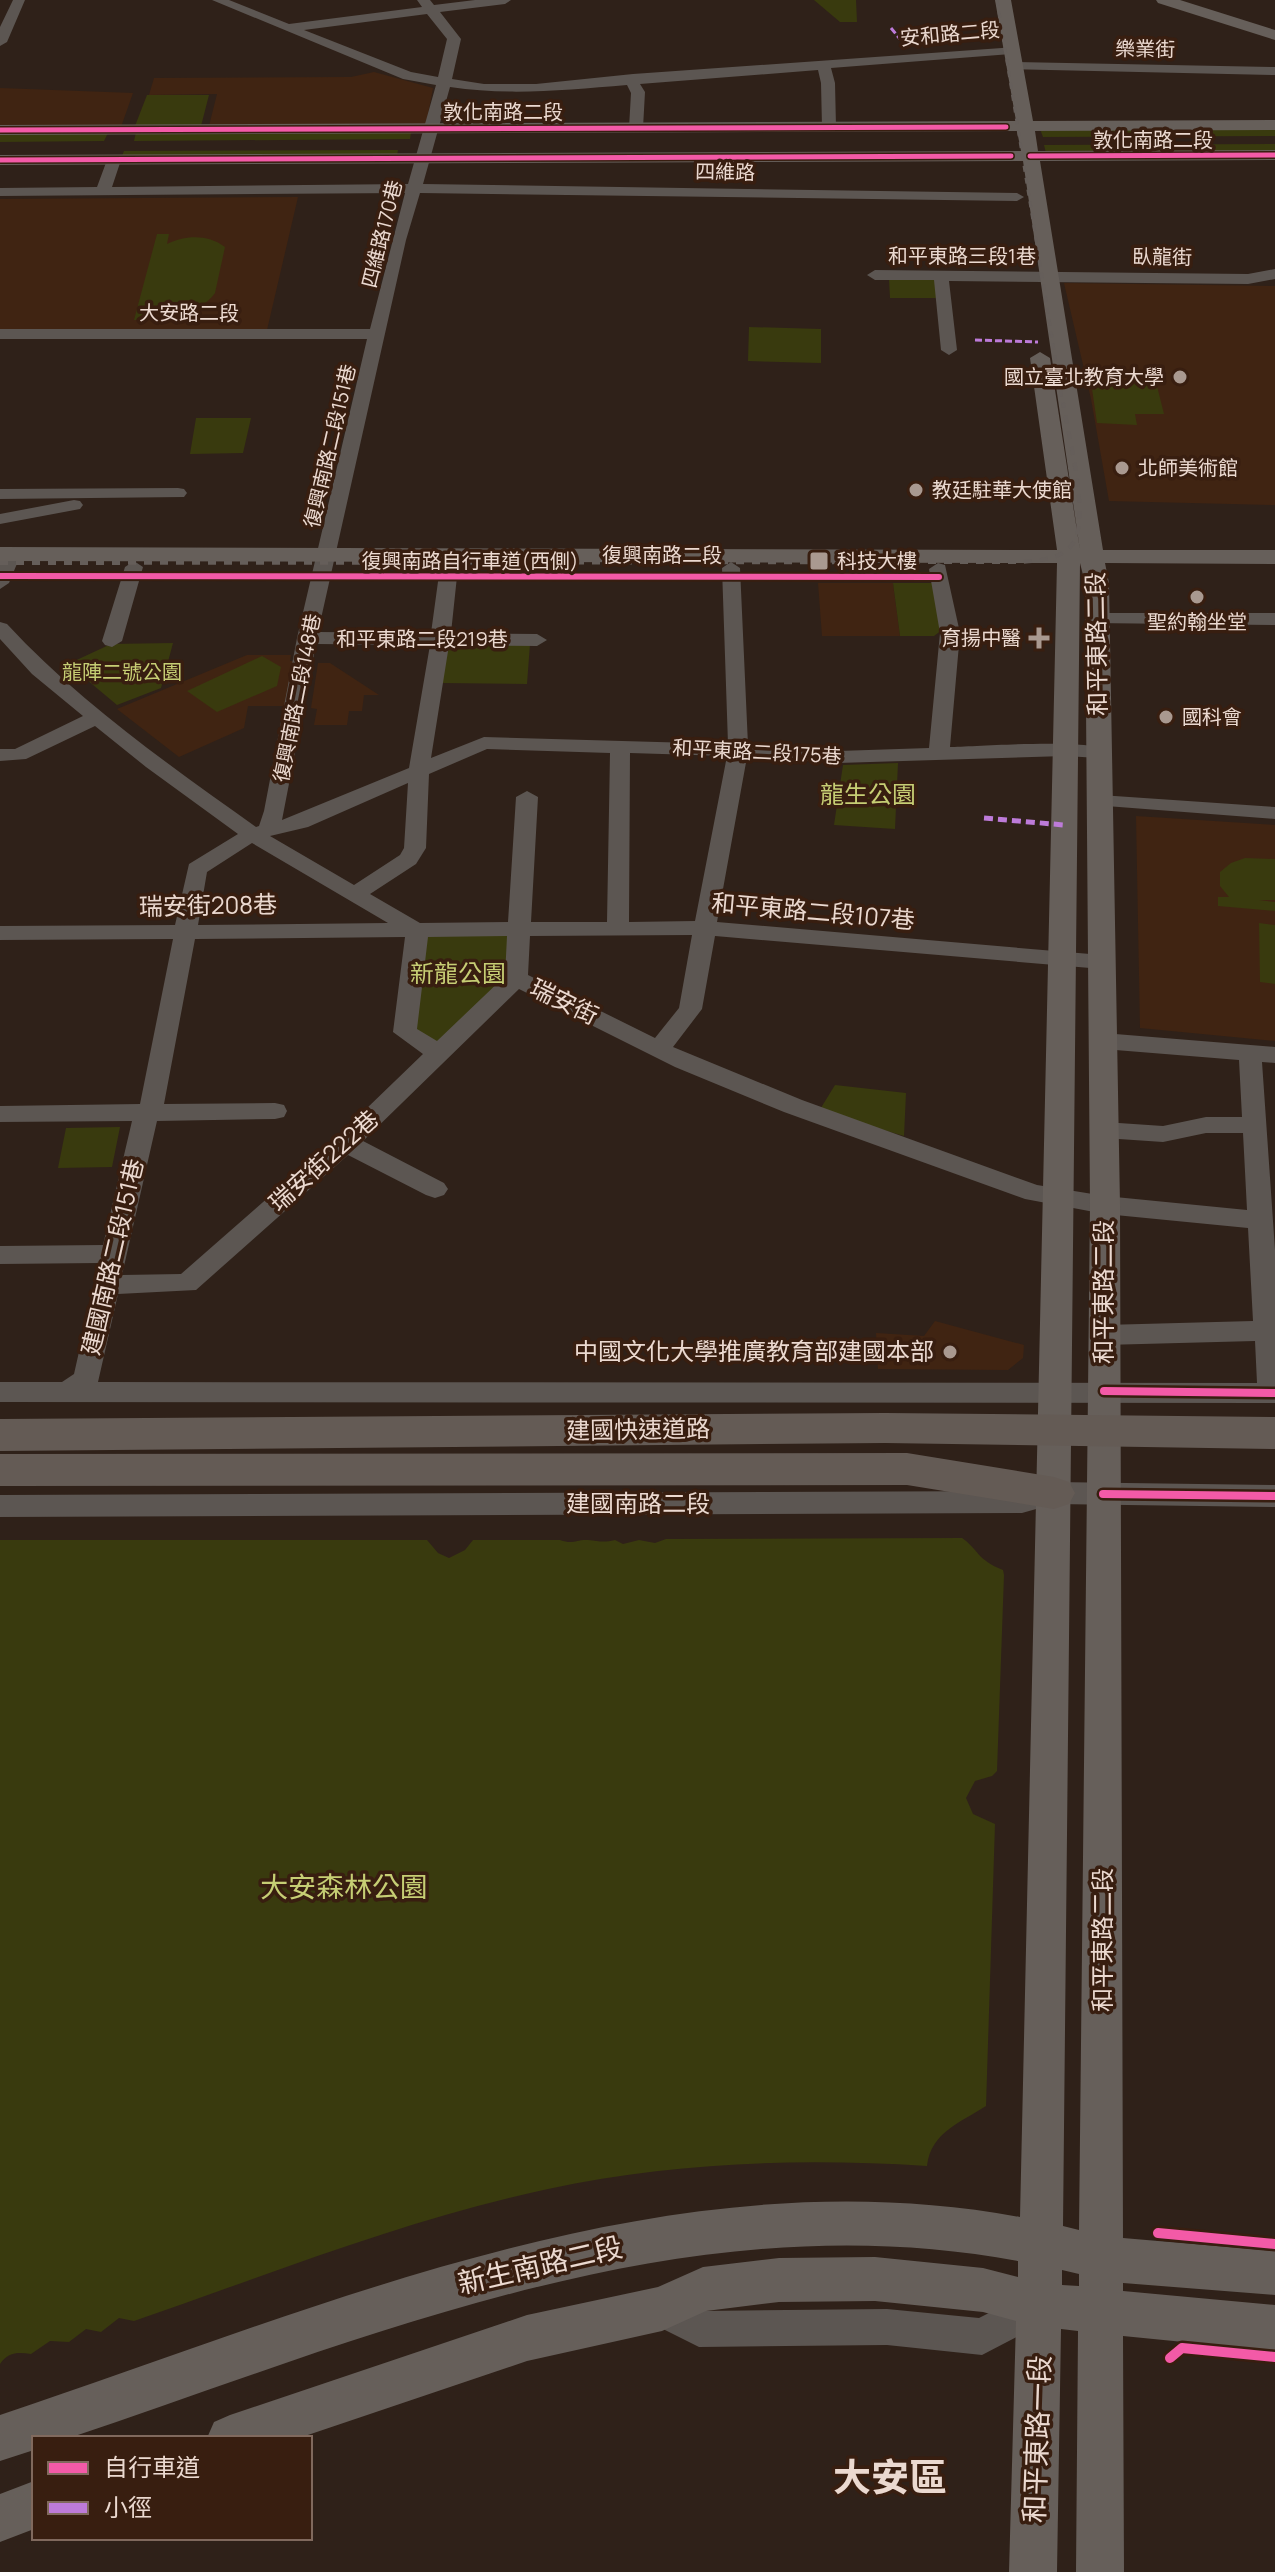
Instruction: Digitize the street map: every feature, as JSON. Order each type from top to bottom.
[{"type":"highway","name":"建國快速道路","points":[[0,1435],[885,1428],[1275,1433]]},
{"type":"highway","name":"建國快速道路","points":[[0,1456],[885,1453],[1275,1457]]},
{"type":"highway","points":[[0,1470],[907,1469],[1054,1493]]},
{"type":"main road","points":[[986,0],[1002,57],[1039,277]]},
{"type":"main road","points":[[1002,57],[1003,0]]},
{"type":"main road","points":[[1164,0],[1275,35]]},
{"type":"main road","points":[[1183,0],[1275,29]]},
{"type":"main road","points":[[1003,105],[1018,142],[1018,206]]},
{"type":"main road","name":"敦化南路二段","points":[[1018,142],[1275,125]]},
{"type":"main road","name":"敦化南路二段","points":[[0,160],[114,160],[631,128],[829,127],[1018,142],[1275,155]]},
{"type":"main road","name":"敦化南路二段","points":[[0,130],[427,143]]},
{"type":"main road","name":"敦化南路二段","points":[[0,145],[1275,141]]},
{"type":"main road","points":[[1025,252],[1039,277]]},
{"type":"main road","name":"和平東路二段","points":[[1039,277],[1069,562],[1040,2305]]},
{"type":"main road","name":"和平東路二段","points":[[1039,277],[1096,562],[1098,619],[1105,1205],[1101,2312]]},
{"type":"main road","name":"復興南路二段","points":[[3,565],[327,561],[1096,562],[1275,557]]},
{"type":"main road","name":"復興南路二段","points":[[3,565],[134,567],[327,561],[449,567],[938,569],[1069,562]]},
{"type":"main road","name":"復興南路二段","points":[[1096,562],[1275,569]]},
{"type":"main road","name":"新生南路二段","points":[[0,2438],[439,2289],[598,2250],[696,2232],[798,2224],[890,2225],[1040,2243],[1101,2257],[1275,2273]]},
{"type":"main road","points":[[236,2436],[527,2338],[662,2309],[703,2289],[795,2279],[875,2279],[967,2288],[1040,2305],[1275,2328]]},
{"type":"main road","name":"和平東路一段","points":[[1033,2572],[1040,2305]]},
{"type":"main road","points":[[1100,2572],[1101,2312]]},
{"type":"main road","points":[[0,2518],[32,2506]]},
{"type":"street","points":[[1,36],[19,0]]},
{"type":"street","name":"安和路二段","points":[[218,0],[295,27]]},
{"type":"street","name":"安和路二段","points":[[237,0],[394,72],[512,88],[633,83],[823,64],[1002,57]]},
{"type":"street","points":[[295,27],[427,5],[510,1]]},
{"type":"street","name":"四維路170巷","points":[[378,334],[412,188],[454,39],[427,5]]},
{"type":"street","name":"安和路二段","points":[[444,80],[547,80],[1002,57]]},
{"type":"street","name":"樂業街","points":[[1002,57],[1275,71]]},
{"type":"street","points":[[823,64],[828,83],[829,127]]},
{"type":"street","points":[[631,128],[638,92],[633,83]]},
{"type":"street","points":[[103,192],[114,160]]},
{"type":"street","name":"四維路","points":[[0,192],[412,188],[1018,206]]},
{"type":"street","name":"和平東路三段1巷","points":[[875,275],[1039,277]]},
{"type":"street","points":[[941,276],[949,350]]},
{"type":"street","name":"臥龍街","points":[[1039,277],[1275,277]]},
{"type":"street","name":"大安路二段","points":[[0,336],[378,334]]},
{"type":"street","name":"復興南路二段151巷","points":[[327,561],[378,334]]},
{"type":"street","points":[[0,519],[67,508],[84,501],[87,493]]},
{"type":"street","points":[[4,494],[178,493]]},
{"type":"street","name":"復興南路二段148巷","points":[[260,832],[275,811],[307,638],[327,561]]},
{"type":"street","points":[[112,641],[134,567]]},
{"type":"street","points":[[355,894],[408,859],[415,848],[419,769],[441,638],[449,567]]},
{"type":"street","points":[[659,1049],[690,1009],[738,750],[731,568]]},
{"type":"street","points":[[938,569],[950,633],[939,754]]},
{"type":"street","points":[[1098,619],[1275,619]]},
{"type":"street","points":[[0,628],[39,670],[153,763],[417,931],[519,928]]},
{"type":"street","name":"和平東路二段219巷","points":[[307,638],[537,640]]},
{"type":"street","points":[[0,755],[19,755],[98,717]]},
{"type":"street","name":"和平東路二段175巷","points":[[199,870],[260,832],[300,822],[484,743],[738,750],[838,757],[1065,750],[1099,752]]},
{"type":"street","points":[[618,928],[620,746]]},
{"type":"street","name":"瑞安街","points":[[527,797],[516,978],[659,1049],[793,1106],[1034,1193],[1105,1205],[1260,1220]]},
{"type":"street","points":[[1100,801],[1275,813]]},
{"type":"street","name":"建國南路二段151巷","points":[[67,1392],[86,1379],[111,1254],[142,1126],[149,1114],[199,870]]},
{"type":"street","name":"和平東路二段107巷","points":[[519,928],[705,928],[1102,962]]},
{"type":"street","points":[[417,931],[405,1032],[439,1053]]},
{"type":"street","name":"瑞安街208巷","points":[[0,933],[417,931]]},
{"type":"street","name":"瑞安街222巷","points":[[105,1285],[187,1283],[346,1143],[516,978]]},
{"type":"street","points":[[0,1392],[1273,1393],[1254,1125],[1262,1054],[1103,1041]]},
{"type":"street","points":[[0,1114],[275,1111]]},
{"type":"street","points":[[1104,1130],[1163,1134],[1206,1125],[1254,1125]]},
{"type":"street","points":[[346,1143],[435,1189]]},
{"type":"street","points":[[0,1255],[111,1254]]},
{"type":"street","points":[[1104,1335],[1267,1331]]},
{"type":"street","points":[[43,1506],[67,1392]]},
{"type":"street","name":"建國南路二段","points":[[0,1506],[1022,1502],[1054,1493],[1275,1496]]},
{"type":"shaded area","points":[[374,72],[433,88],[426,125],[209,126],[217,94],[149,95],[154,78],[351,77]]},
{"type":"shaded area","points":[[0,88],[133,93],[121,127],[0,126]]},
{"type":"shaded area","points":[[298,197],[267,330],[0,329],[0,199]]},
{"type":"shaded area","name":"國立臺北教育大學","points":[[1064,283],[1275,286],[1275,505],[1109,501],[1091,399]]},
{"type":"shaded area","points":[[818,583],[893,583],[900,636],[822,636]]},
{"type":"shaded area","points":[[247,655],[291,655],[290,661],[299,661],[292,706],[248,706],[244,728],[179,757],[117,709]]},
{"type":"shaded area","points":[[318,663],[330,663],[379,695],[364,695],[362,711],[349,711],[347,725],[314,725],[317,709],[311,708]]},
{"type":"shaded area","points":[[1136,816],[1275,825],[1275,1041],[1140,1028]]},
{"type":"shaded area","name":"中國文化大學推廣教育部建國本部","points":[[935,1321],[1024,1345],[1023,1358],[1008,1370],[878,1369],[876,1333],[924,1336]]},
{"type":"green space","points":[[814,0],[856,0],[857,22],[840,22]]},
{"type":"green space","points":[[147,95],[209,95],[201,126],[135,126]]},
{"type":"green space","points":[[1275,128],[1275,136],[1043,137],[1040,129]]},
{"type":"green space","points":[[136,132],[411,132],[410,139],[134,141]]},
{"type":"green space","points":[[0,133],[108,133],[104,141],[0,142]]},
{"type":"green space","points":[[1275,144],[1275,152],[1046,153],[1044,145]]},
{"type":"green space","points":[[398,150],[397,156],[122,156],[124,151]]},
{"type":"green space","points":[[157,234],[169,234],[167,244],[196,237],[225,247],[215,293],[209,300],[186,310],[151,306],[147,320],[134,320]]},
{"type":"green space","points":[[889,279],[939,280],[942,298],[890,298]]},
{"type":"green space","points":[[749,327],[821,329],[821,363],[748,361]]},
{"type":"green space","points":[[1091,382],[1156,382],[1164,414],[1135,414],[1137,425],[1097,423]]},
{"type":"green space","points":[[196,418],[251,418],[243,453],[190,454]]},
{"type":"green space","points":[[893,583],[933,583],[942,630],[934,636],[900,636]]},
{"type":"green space","name":"龍陣二號公園","points":[[173,643],[161,688],[117,705],[68,664],[111,644]]},
{"type":"green space","points":[[447,644],[530,644],[527,684],[441,683]]},
{"type":"green space","points":[[262,656],[281,667],[277,686],[217,712],[187,691]]},
{"type":"green space","name":"龍生公園","points":[[898,763],[895,829],[834,825],[843,765]]},
{"type":"green space","points":[[1245,858],[1275,859],[1275,900],[1259,900],[1275,902],[1275,911],[1218,906],[1218,897],[1229,897],[1220,886],[1220,872],[1231,863]]},
{"type":"green space","points":[[1259,923],[1275,925],[1275,984],[1260,982]]},
{"type":"green space","name":"新龍公園","points":[[422,934],[512,934],[509,977],[439,1047],[412,1030]]},
{"type":"green space","points":[[835,1085],[906,1093],[904,1136],[819,1111]]},
{"type":"green space","points":[[120,1127],[112,1167],[58,1168],[66,1128]]},
{"type":"green space","name":"大安森林公園","points":[[962,1538],[988,1562],[1003,1570],[1004,1575],[997,1771],[992,1776],[975,1781],[966,1798],[973,1814],[995,1824],[986,2106],[957,2123],[941,2137],[934,2145],[927,2166],[832,2162],[737,2164],[642,2173],[548,2189],[495,2201],[391,2232],[134,2321],[119,2318],[101,2332],[86,2329],[69,2342],[50,2341],[31,2354],[10,2355],[0,2364],[0,1540],[427,1540],[438,1553],[449,1558],[465,1550],[473,1540],[615,1540],[623,1544],[639,1540],[655,1543],[666,1539]]},
{"type":"railway","points":[[997,0],[1063,405]]},
{"type":"railway","points":[[0,563],[1040,560],[1066,551],[1077,535],[1077,478],[1063,403]]},
{"type":"marked path","points":[[891,28],[900,39]]},
{"type":"marked path","points":[[975,340],[1038,342]]},
{"type":"marked path","points":[[984,818],[1064,825]]},
{"type":"cycle path","points":[[0,130],[1006,127]]},
{"type":"cycle path","points":[[1030,156],[1275,155]]},
{"type":"cycle path","points":[[0,160],[1011,156]]},
{"type":"cycle path","name":"復興南路自行車道(西側)","points":[[0,576],[939,577]]},
{"type":"cycle path","points":[[1104,1391],[1275,1393]]},
{"type":"cycle path","points":[[1103,1494],[1275,1496]]},
{"type":"cycle path","points":[[1158,2233],[1275,2244]]},
{"type":"cycle path","points":[[1170,2358],[1182,2348],[1275,2357]]},
{"type":"place","name":"國立臺北教育大學","points":[[1180,377]]},
{"type":"place","name":"北師美術館","points":[[1122,468]]},
{"type":"place","name":"教廷駐華大使館","points":[[916,490]]},
{"type":"place","name":"科技大樓","points":[[819,561]]},
{"type":"place","name":"聖約翰坐堂","points":[[1197,597]]},
{"type":"place","name":"育揚中醫","points":[[1039,638]]},
{"type":"place","name":"國科會","points":[[1166,717]]},
{"type":"place","name":"中國文化大學推廣教育部建國本部","points":[[950,1352]]},
{"type":"district","name":"大安區","points":[[890,2478]]}]
